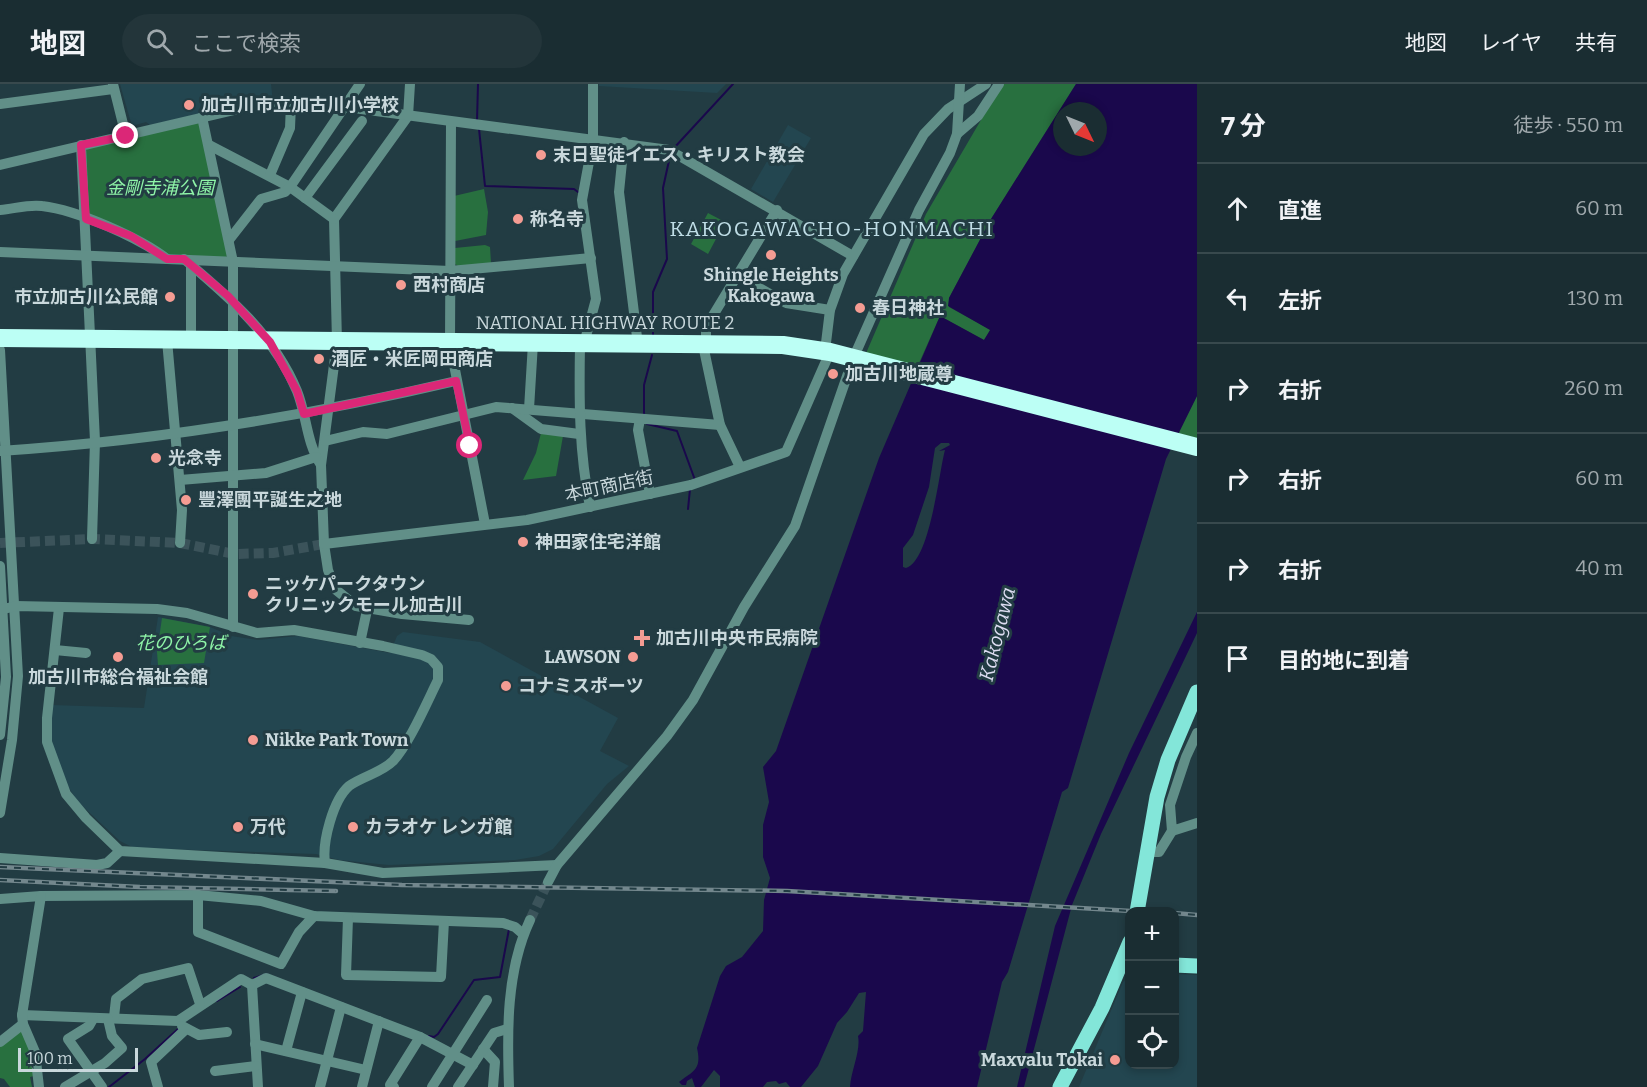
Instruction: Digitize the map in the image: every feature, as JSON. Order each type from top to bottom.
[{"type":"highway","name":"NATIONAL HIGHWAY ROUTE 2","points":[[0,338],[167,340],[191,344],[337,342],[638,345],[705,338],[783,345],[828,352],[1197,447]]},
{"type":"main road","points":[[1138,907],[1157,797],[1168,760],[1197,692]]},
{"type":"main road","points":[[1179,965],[1197,966]]},
{"type":"main road","points":[[1060,1087],[1125,966]]},
{"type":"street","points":[[229,240],[261,199],[285,192],[346,108],[360,84]]},
{"type":"street","points":[[319,461],[325,441],[337,342],[333,267],[334,219],[408,116],[410,84]]},
{"type":"street","points":[[590,507],[579,434],[579,412],[580,345],[585,340],[596,298],[582,200],[593,140],[593,84]]},
{"type":"street","points":[[548,882],[557,865],[674,727],[693,700],[744,607],[781,552],[807,497],[857,360],[919,210],[950,153],[957,134],[960,84]]},
{"type":"street","name":"本町商店街","points":[[324,544],[527,520],[691,484],[786,452],[822,377],[828,352],[830,310],[837,286],[853,256],[924,134],[948,109],[986,84]]},
{"type":"street","points":[[957,134],[978,116],[999,84]]},
{"type":"street","points":[[0,97],[0,104],[113,87],[126,136]]},
{"type":"street","points":[[270,174],[290,128],[291,104]]},
{"type":"street","points":[[0,165],[243,108],[291,104],[346,108],[624,142],[671,151],[777,210],[853,256]]},
{"type":"street","points":[[202,117],[233,262],[233,627]]},
{"type":"street","points":[[305,198],[362,121]]},
{"type":"street","points":[[451,122],[450,344],[486,525]]},
{"type":"street","points":[[329,131],[346,143]]},
{"type":"street","points":[[624,142],[619,192],[638,345]]},
{"type":"street","points":[[81,145],[95,441],[92,539]]},
{"type":"street","points":[[209,145],[270,174],[334,219]]},
{"type":"street","points":[[0,210],[43,206],[131,236],[167,259]]},
{"type":"street","points":[[740,467],[720,425],[705,338],[777,210]]},
{"type":"street","points":[[0,252],[167,259],[188,262],[450,271],[591,258]]},
{"type":"street","points":[[188,262],[232,301],[270,342],[297,391],[319,461],[324,544],[328,570],[335,588],[356,606],[367,610],[470,620]]},
{"type":"street","points":[[188,262],[191,344]]},
{"type":"street","points":[[738,276],[786,303],[830,310]]},
{"type":"street","points":[[167,340],[180,480],[180,543]]},
{"type":"street","points":[[529,409],[533,343]]},
{"type":"street","points":[[0,350],[3,450],[16,606],[18,676],[12,740],[0,813]]},
{"type":"street","points":[[3,450],[174,433],[327,411],[456,381]]},
{"type":"street","points":[[325,441],[363,432],[387,434],[417,428],[463,413],[496,407],[720,425]]},
{"type":"street","points":[[512,408],[541,429],[579,434]]},
{"type":"street","points":[[644,420],[638,430],[650,494]]},
{"type":"street","points":[[180,480],[281,470],[319,461]]},
{"type":"street","points":[[0,566],[6,677],[0,735]]},
{"type":"street","points":[[1,609],[16,606],[157,609],[216,619],[233,627],[257,633],[294,630],[431,659],[438,667],[438,680],[393,760],[349,786],[338,799],[332,815],[325,863]]},
{"type":"street","points":[[59,608],[47,718],[47,742],[52,762],[66,794],[120,851],[325,863],[383,873],[557,865]]},
{"type":"street","points":[[360,643],[367,610]]},
{"type":"street","points":[[55,650],[86,654]]},
{"type":"street","points":[[1148,852],[1159,852],[1172,831],[1170,805],[1186,757],[1197,733]]},
{"type":"street","points":[[1172,831],[1197,823]]},
{"type":"street","points":[[0,858],[97,865],[107,863],[120,851]]},
{"type":"street","points":[[39,1087],[35,1052],[23,1020],[41,896]]},
{"type":"street","points":[[0,899],[41,896],[198,896],[261,901],[314,916],[503,923],[515,927],[523,934]]},
{"type":"street","points":[[198,896],[198,932],[281,964],[299,932],[314,916]]},
{"type":"street","points":[[292,910],[299,932]]},
{"type":"street","points":[[348,918],[346,975],[441,977],[444,921]]},
{"type":"street","points":[[509,1087],[507,1029],[523,934],[530,920]]},
{"type":"street","points":[[65,1087],[105,1063],[122,1048],[112,1036],[111,1018],[116,999],[142,979],[188,968],[200,1004]]},
{"type":"street","points":[[252,985],[266,978],[420,1037],[473,1065]]},
{"type":"street","points":[[158,1087],[151,1062],[200,1004],[241,979],[252,985]]},
{"type":"street","points":[[252,985],[258,1087]]},
{"type":"street","points":[[286,1051],[302,992]]},
{"type":"street","points":[[432,1087],[487,1000]]},
{"type":"street","points":[[320,1087],[341,1007]]},
{"type":"street","points":[[0,1042],[23,1020],[111,1018],[182,1025],[199,1035],[212,1028],[227,1032]]},
{"type":"street","points":[[93,1019],[89,1026],[68,1038],[102,1087]]},
{"type":"street","points":[[362,1087],[379,1021]]},
{"type":"street","points":[[458,1087],[494,1033],[507,1029]]},
{"type":"street","points":[[394,1087],[390,1085],[420,1037]]},
{"type":"street","points":[[255,1044],[366,1070]]},
{"type":"street","points":[[483,1049],[495,1062],[493,1087]]},
{"type":"street","points":[[215,1071],[256,1066]]},
{"type":"shaded area","name":"加古川市立加古川小学校","points":[[120,84],[271,84],[273,103],[230,107],[150,125],[146,122],[132,126]]},
{"type":"shaded area","points":[[599,84],[726,84],[717,93],[599,86]]},
{"type":"shaded area","points":[[788,125],[811,138],[773,202],[751,189]]},
{"type":"shaded area","points":[[158,617],[210,627],[231,636],[258,640],[298,636],[390,653],[397,636],[403,632],[480,642],[618,718],[600,751],[629,766],[607,784],[553,849],[539,856],[515,860],[389,865],[339,860],[316,854],[134,848],[120,841],[77,801],[58,770],[51,737],[51,705],[144,708]]},
{"type":"shaded area","points":[[1179,974],[1197,975],[1197,1087],[1079,1087],[1125,980],[1125,1069],[1179,1069]]},
{"type":"green space","points":[[1002,84],[1076,84],[1065,102],[1053,102],[1053,121],[991,219],[949,298],[949,307],[991,330],[984,340],[940,316],[915,372],[864,358],[926,214]]},
{"type":"green space","name":"金剛寺浦公園","points":[[196,121],[200,124],[230,253],[225,258],[168,254],[89,217],[85,153],[88,147]]},
{"type":"green space","points":[[484,189],[488,212],[486,235],[455,241],[454,196]]},
{"type":"green space","points":[[708,213],[725,222],[708,254],[691,244]]},
{"type":"green space","points":[[485,245],[490,247],[491,263],[458,266],[455,264],[455,248]]},
{"type":"green space","points":[[1197,396],[1197,438],[1177,433]]},
{"type":"green space","points":[[541,433],[563,436],[556,476],[523,480],[536,453]]},
{"type":"green space","name":"花のひろば","points":[[162,618],[210,627],[204,663],[158,665],[157,652]]},
{"type":"green space","points":[[20,1031],[24,1032],[31,1050],[34,1076],[30,1077],[32,1087],[10,1087],[4,1079],[0,1078],[0,1046]]},
{"type":"water","name":"Kakogawa","points":[[1076,84],[1197,84],[1197,396],[1166,459],[1068,788],[1062,792],[1008,972],[1002,982],[977,1087],[850,1087],[859,1042],[858,1036],[863,1031],[866,992],[859,993],[837,1023],[818,1066],[801,1087],[790,1087],[786,1082],[779,1084],[776,1081],[767,1082],[763,1087],[720,1087],[720,1076],[714,1070],[701,1087],[695,1087],[692,1078],[687,1081],[686,1085],[682,1085],[679,1082],[697,1066],[697,1048],[720,976],[726,966],[742,957],[763,931],[764,900],[770,878],[763,857],[763,825],[769,802],[763,767],[776,751],[879,458],[940,316],[984,340],[990,330],[948,306],[949,298],[991,219],[1053,121],[1053,156],[1107,156],[1107,102],[1065,102]],"holes":[[[941,443],[950,445],[939,451],[945,450],[932,515],[921,550],[914,562],[906,568],[903,567],[903,548],[913,535],[929,487],[935,448]]]},
{"type":"water","points":[[1197,612],[1197,633],[1101,834],[1072,905],[1024,1087],[1017,1087],[1055,926],[1129,753]]},
{"type":"waterway","points":[[477,121],[478,84]]},
{"type":"waterway","points":[[674,148],[733,84]]},
{"type":"waterway","points":[[479,129],[485,186],[574,189],[578,192]]},
{"type":"waterway","points":[[653,335],[653,292],[667,259],[663,188],[670,156]]},
{"type":"waterway","points":[[644,416],[644,385],[652,355]]},
{"type":"waterway","points":[[647,424],[677,431],[695,480]]},
{"type":"waterway","points":[[688,509],[690,489]]},
{"type":"waterway","points":[[429,1036],[434,1037],[438,1034],[474,980],[500,977],[509,929]]},
{"type":"waterway","points":[[254,978],[267,974]]},
{"type":"waterway","points":[[217,1001],[240,987]]},
{"type":"waterway","points":[[109,1087],[178,1029]]},
{"type":"tunnel","points":[[0,543],[92,539],[180,543],[234,554],[273,553],[324,544]]},
{"type":"tunnel","points":[[530,920],[548,882]]},
{"type":"railway","points":[[0,867],[402,885],[787,891],[1125,911]]},
{"type":"railway","points":[[0,880],[140,887],[336,891]]},
{"type":"railway","points":[[1179,913],[1197,915]]},
{"type":"place","name":"加古川市立加古川小学校","points":[[189,105]]},
{"type":"place","name":"末日聖徒イエス・キリスト教会","points":[[541,155]]},
{"type":"place","name":"称名寺","points":[[518,219]]},
{"type":"place","name":"Shingle Heights Kakogawa","points":[[771,255]]},
{"type":"place","name":"西村商店","points":[[401,285]]},
{"type":"place","name":"市立加古川公民館","points":[[170,297]]},
{"type":"place","name":"春日神社","points":[[860,308]]},
{"type":"place","name":"酒匠・米匠岡田商店","points":[[319,359]]},
{"type":"place","name":"加古川地蔵尊","points":[[833,374]]},
{"type":"place","name":"光念寺","points":[[156,458]]},
{"type":"place","name":"豐澤團平誕生之地","points":[[186,500]]},
{"type":"place","name":"神田家住宅洋館","points":[[523,542]]},
{"type":"place","name":"ニッケパークタウン クリニックモール加古川","points":[[253,594]]},
{"type":"place","name":"加古川中央市民病院","points":[[642,638]]},
{"type":"place","name":"加古川市総合福祉会館","points":[[118,657]]},
{"type":"place","name":"LAWSON","points":[[633,657]]},
{"type":"place","name":"コナミスポーツ","points":[[506,686]]},
{"type":"place","name":"Nikke Park Town","points":[[253,740]]},
{"type":"place","name":"万代","points":[[238,827]]},
{"type":"place","name":"カラオケ レンガ館","points":[[353,827]]},
{"type":"place","name":"Maxvalu Tokai","points":[[1115,1060]]},
{"type":"district","name":"KAKOGAWACHO-HONMACHI","points":[[832,229]]},
{"type":"route","points":[[126,136],[81,145],[86,219],[131,236],[150,246],[167,259],[184,259],[228,296],[270,342],[297,391],[304,414],[327,411],[456,381],[470,446]]}]
